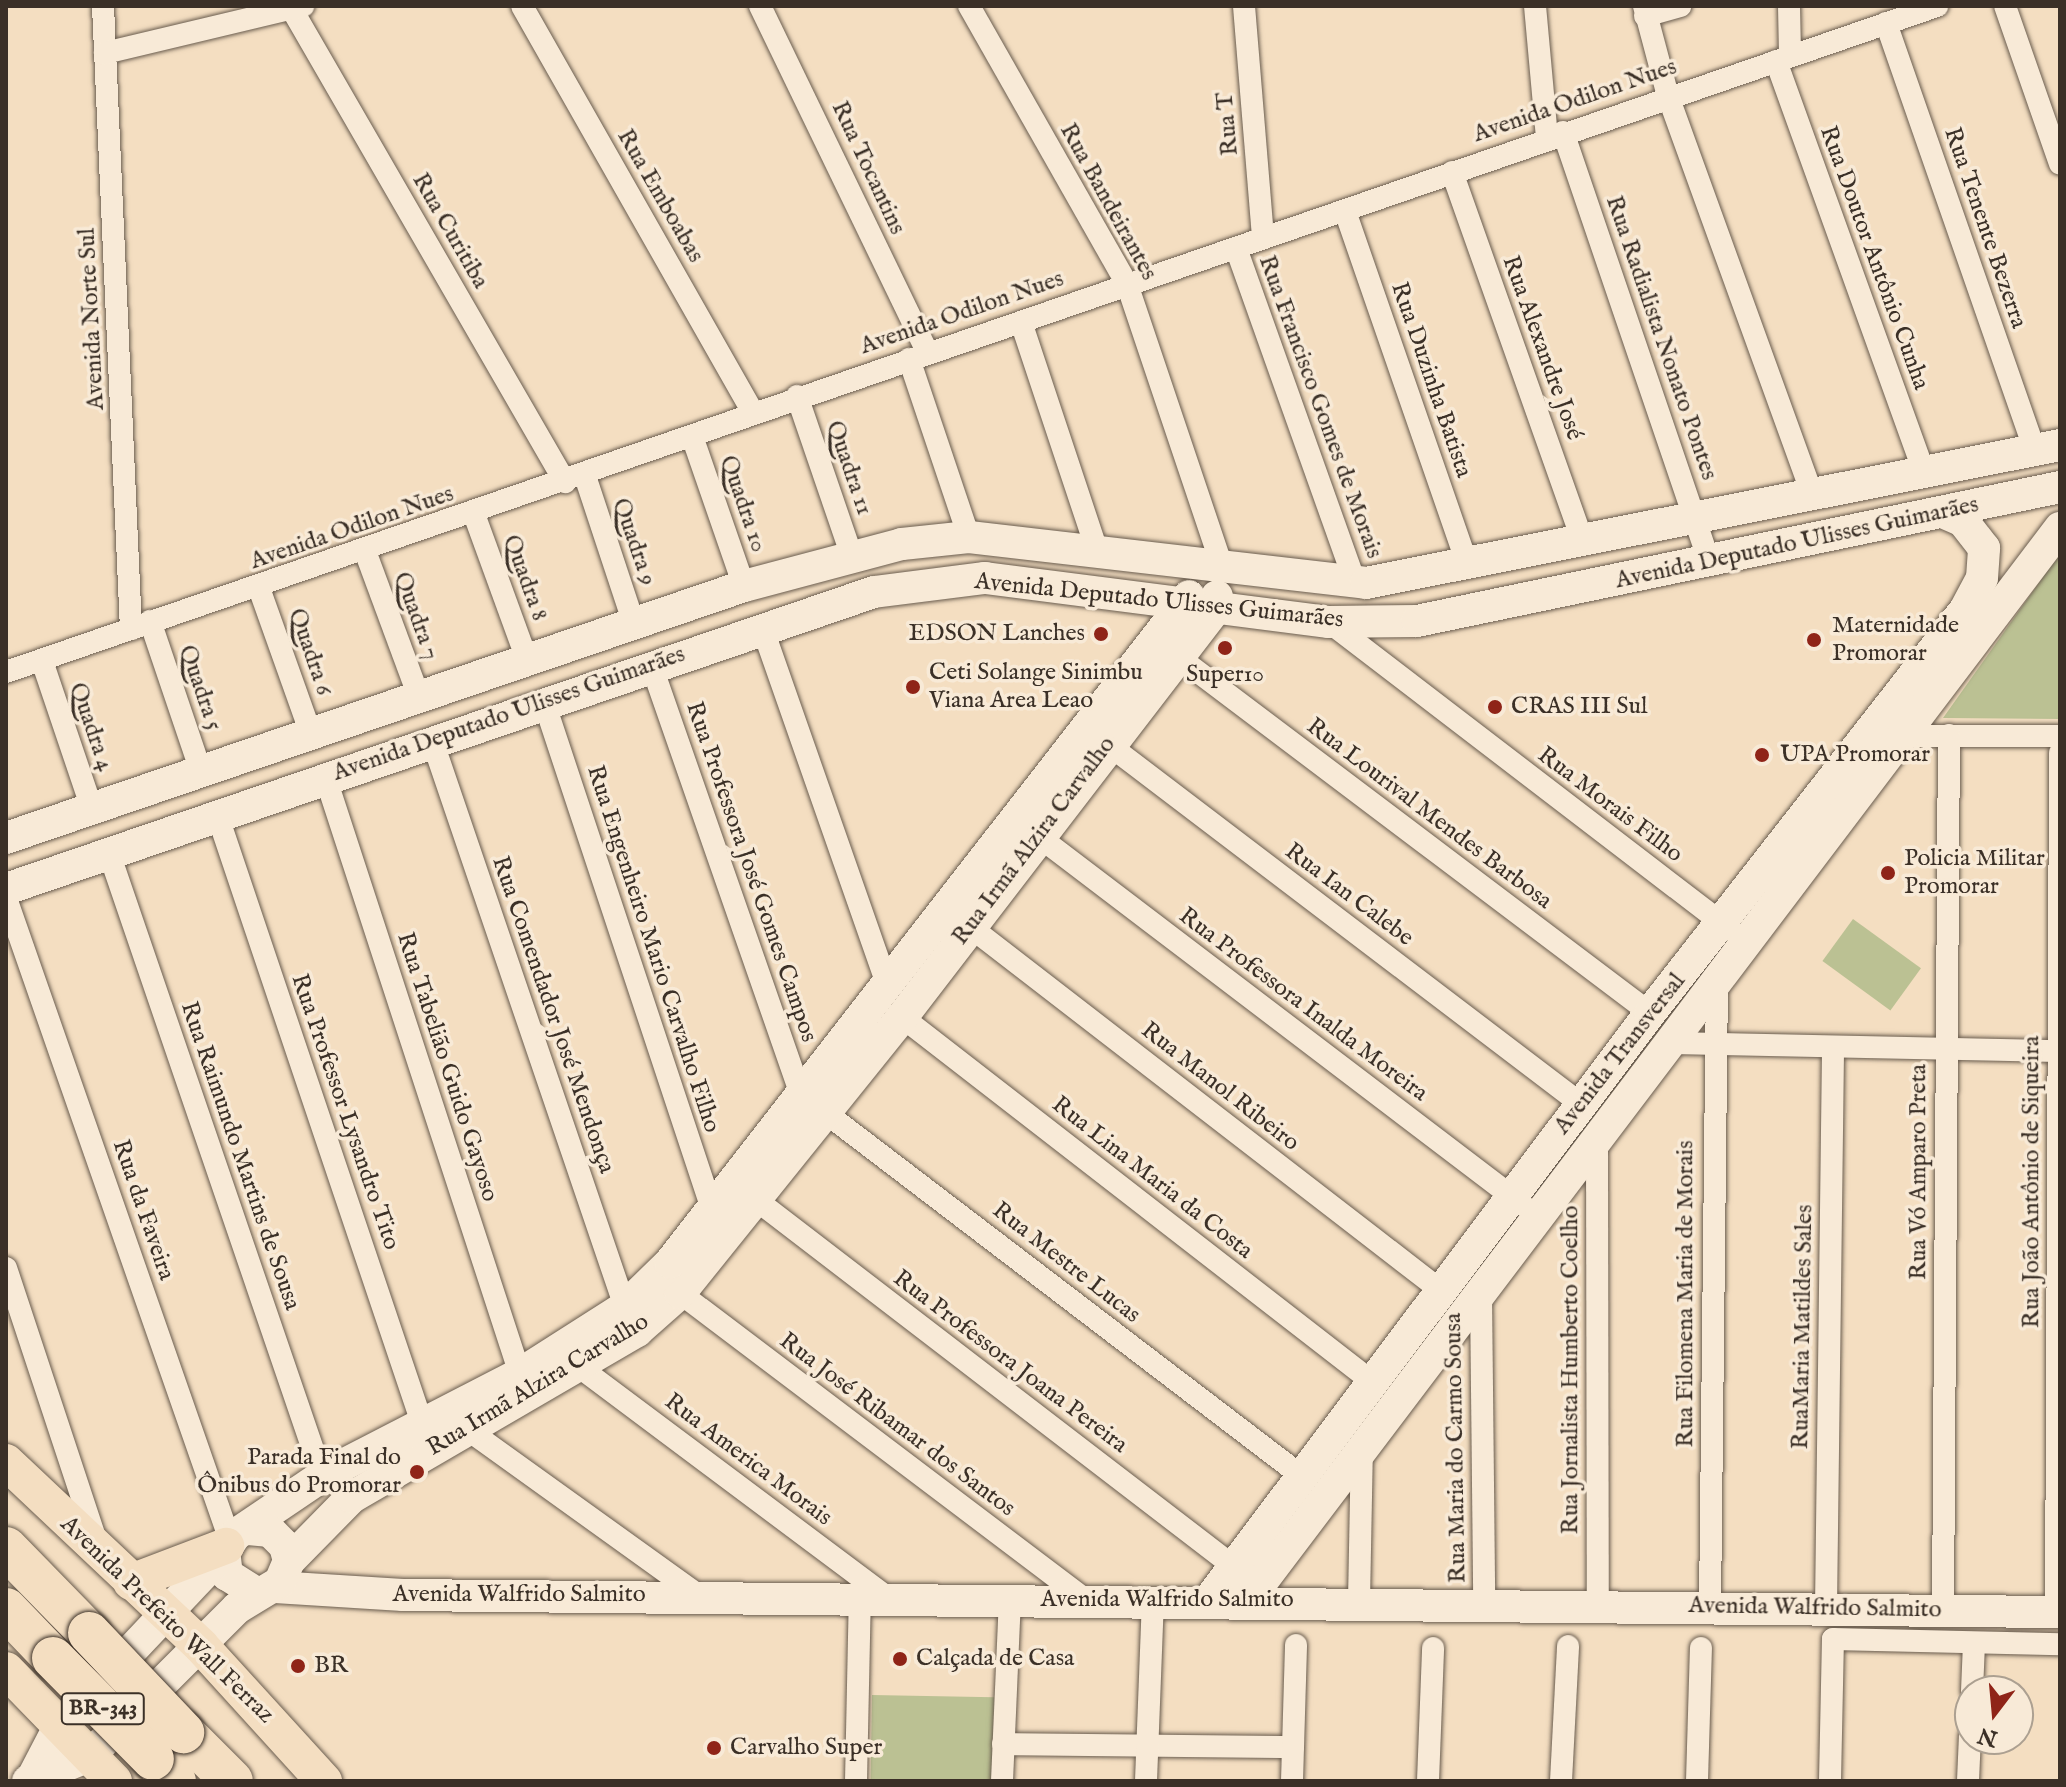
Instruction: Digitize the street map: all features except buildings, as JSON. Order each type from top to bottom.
[{"type":"highway","name":"BR-343","points":[[6,1548],[89,1633],[170,1757]]},
{"type":"highway","name":"BR-343","points":[[6,1609],[53,1658],[170,1757],[232,1781]]},
{"type":"main road","name":"Avenida Prefeito Wall Ferraz","points":[[6,1462],[101,1556],[201,1646],[324,1781]]},
{"type":"main road","points":[[131,1582],[232,1541]]},
{"type":"main road","points":[[6,1670],[102,1769]]},
{"type":"street","name":"Avenida Norte Sul","points":[[103,6],[140,625]]},
{"type":"street","points":[[105,53],[291,6],[305,6]]},
{"type":"street","name":"Rua Curitiba","points":[[291,6],[575,479]]},
{"type":"street","name":"Rua Emboabas","points":[[522,6],[753,412]]},
{"type":"street","name":"Rua Tocantins","points":[[760,6],[918,356],[969,537]]},
{"type":"street","name":"Rua Bandeirantes","points":[[969,6],[1127,284],[1223,569]]},
{"type":"street","name":"Rua T","points":[[1244,6],[1263,238]]},
{"type":"street","name":"Rua Radialista Nonato Pontes","points":[[1535,6],[1555,134],[1709,561]]},
{"type":"street","points":[[1681,6],[1645,11],[1668,96],[1813,496]]},
{"type":"street","name":"Rua Doutor Antônio Cunha","points":[[1789,6],[1783,58],[1924,472]]},
{"type":"street","name":"Avenida Odilon Nues","points":[[6,672],[693,439],[797,396],[1345,211],[1555,134],[1937,6]]},
{"type":"street","points":[[2005,6],[2060,164]]},
{"type":"street","name":"Rua Tenente Bezerra","points":[[1886,23],[2047,447]]},
{"type":"street","name":"Rua Alexandre José","points":[[1452,172],[1583,542]]},
{"type":"street","name":"Rua Duzinha Batista","points":[[1345,211],[1468,567]]},
{"type":"street","name":"Rua Francisco Gomes de Morais","points":[[1236,248],[1355,583]]},
{"type":"street","points":[[1021,322],[1097,551]]},
{"type":"street","name":"Quadra 11","points":[[797,396],[852,557]]},
{"type":"street","name":"Quadra 10","points":[[693,439],[744,586]]},
{"type":"street","name":"Avenida Deputado Ulisses Guimarães","points":[[6,838],[744,586],[852,557],[969,537],[1355,583],[1468,567],[2047,447]]},
{"type":"street","name":"Quadra 9","points":[[575,479],[634,624]]},
{"type":"street","name":"Avenida Deputado Ulisses Guimarães","points":[[6,889],[325,776],[545,705],[762,627],[874,592],[985,578],[1214,611],[1329,622],[1476,612],[2060,487]]},
{"type":"street","points":[[1779,503],[1789,543]]},
{"type":"street","name":"Avenida Transversal","points":[[1248,1600],[1537,1215],[1717,982],[1734,932],[1975,594],[1984,548],[1963,521],[1943,512]]},
{"type":"street","name":"Quadra 8","points":[[474,514],[527,660]]},
{"type":"street","name":"Avenida Transversal","points":[[1209,1600],[1299,1474],[1650,1013],[1734,932],[1904,736],[2060,528]]},
{"type":"street","name":"Quadra 7","points":[[365,551],[419,697]]},
{"type":"street","name":"Rua Irmã Alzira Carvalho","points":[[30,1779],[59,1727],[170,1617],[232,1541],[322,1476],[520,1374],[625,1307],[712,1209],[902,1017],[1038,836],[1177,606],[1223,569]]},
{"type":"street","name":"Rua Irmã Alzira Carvalho","points":[[30,1779],[102,1769],[201,1646],[274,1581],[352,1497],[637,1331],[680,1293],[755,1199],[887,983],[1097,735],[1177,656],[1214,611],[1223,569]]},
{"type":"street","name":"Quadra 6","points":[[259,588],[311,734]]},
{"type":"street","name":"Rua Morais Filho","points":[[1329,622],[1734,932]]},
{"type":"street","name":"Quadra 5","points":[[140,625],[201,772]]},
{"type":"street","points":[[762,627],[887,983]]},
{"type":"street","points":[[579,643],[598,685]]},
{"type":"street","name":"Rua Lourival Mendes Barbosa","points":[[1177,656],[1650,1013]]},
{"type":"street","name":"Quadra 4","points":[[42,661],[92,809]]},
{"type":"street","name":"Rua Professora José Gomes Campos","points":[[652,667],[814,1103]]},
{"type":"street","name":"Rua Engenheiro Mario Carvalho Filho","points":[[545,705],[712,1209]]},
{"type":"street","name":"Rua Ian Calebe","points":[[1097,735],[1581,1104]]},
{"type":"street","name":"Rua Vó Amparo Preta","points":[[1943,1610],[1949,735]]},
{"type":"street","points":[[1904,736],[2060,736]]},
{"type":"street","name":"Rua Comendador José Mendonça","points":[[432,740],[625,1307]]},
{"type":"street","name":"Rua João Antônio de Siqueira","points":[[2058,1612],[2060,753]]},
{"type":"street","name":"Rua Tabelião Guido Gayoso","points":[[325,776],[520,1374]]},
{"type":"street","name":"Rua Professor Lysandro Tito","points":[[217,814],[423,1426]]},
{"type":"street","name":"Rua Professora Inalda Moreira","points":[[1038,836],[1537,1215]]},
{"type":"street","name":"Rua Raimundo Martins de Sousa","points":[[109,853],[322,1476]]},
{"type":"street","name":"Rua da Faveira","points":[[6,898],[232,1541]]},
{"type":"street","name":"Rua Manol Ribeiro","points":[[969,926],[1439,1289]]},
{"type":"street","name":"Rua Filomena Maria de Morais","points":[[1710,1607],[1717,982]]},
{"type":"street","name":"Rua Lina Maria da Costa","points":[[902,1017],[1370,1380]]},
{"type":"street","points":[[1671,1043],[2059,1051]]},
{"type":"street","name":"RuaMaria Matildes Sales","points":[[1830,1781],[1833,1048]]},
{"type":"street","name":"Rua Mestre Lucas","points":[[814,1103],[1299,1474]]},
{"type":"street","name":"Rua Jornalista Humberto Coelho","points":[[1597,1137],[1598,1604]]},
{"type":"street","name":"Rua Professora Joana Pereira","points":[[755,1199],[1233,1566]]},
{"type":"street","points":[[6,1268],[101,1556]]},
{"type":"street","name":"Rua José Ribamar dos Santos","points":[[680,1293],[1082,1597]]},
{"type":"street","name":"Rua Maria do Carmo Sousa","points":[[1481,1293],[1484,1603]]},
{"type":"street","name":"Rua America Morais","points":[[578,1366],[873,1596]]},
{"type":"street","points":[[467,1429],[698,1595]]},
{"type":"street","points":[[1359,1601],[1362,1449]]},
{"type":"street","points":[[274,1533],[274,1581],[227,1575],[232,1541],[274,1533]]},
{"type":"street","name":"Avenida Walfrido Salmito","points":[[274,1581],[403,1595],[1082,1597],[1153,1601],[1710,1607],[1829,1623],[1943,1610],[2058,1612]]},
{"type":"street","points":[[856,1781],[873,1596]]},
{"type":"street","points":[[1002,1781],[1010,1599]]},
{"type":"street","points":[[1146,1781],[1153,1601]]},
{"type":"street","points":[[1829,1623],[1974,1643],[2060,1644]]},
{"type":"street","points":[[1973,1675],[1974,1643]]},
{"type":"street","points":[[1292,1781],[1296,1645]]},
{"type":"street","points":[[1561,1781],[1568,1646]]},
{"type":"street","points":[[1428,1781],[1433,1648]]},
{"type":"street","points":[[1697,1781],[1701,1648]]},
{"type":"street","points":[[1003,1744],[1293,1747]]},
{"type":"street","points":[[1968,1781],[1969,1755]]},
{"type":"green space","points":[[2060,553],[2060,719],[1943,718]]},
{"type":"green space","points":[[1853,919],[1921,968],[1890,1010],[1822,961]]},
{"type":"green space","points":[[872,1695],[994,1697],[993,1781],[870,1781]]},
{"type":"place","name":"EDSON Lanches","points":[[1101,634]]},
{"type":"place","name":"Maternidade Promorar","points":[[1814,640]]},
{"type":"place","name":"Super10","points":[[1225,648]]},
{"type":"place","name":"Ceti Solange Sinimbu Viana Area Leao","points":[[913,687]]},
{"type":"place","name":"CRAS III Sul","points":[[1495,707]]},
{"type":"place","name":"UPA Promorar","points":[[1762,755]]},
{"type":"place","name":"Policia Militar Promorar","points":[[1888,873]]},
{"type":"place","name":"Parada Final do Ônibus do Promorar","points":[[417,1472]]},
{"type":"place","name":"Calçada de Casa","points":[[900,1659]]},
{"type":"place","name":"BR","points":[[298,1666]]},
{"type":"place","name":"Carvalho Super","points":[[714,1748]]}]
